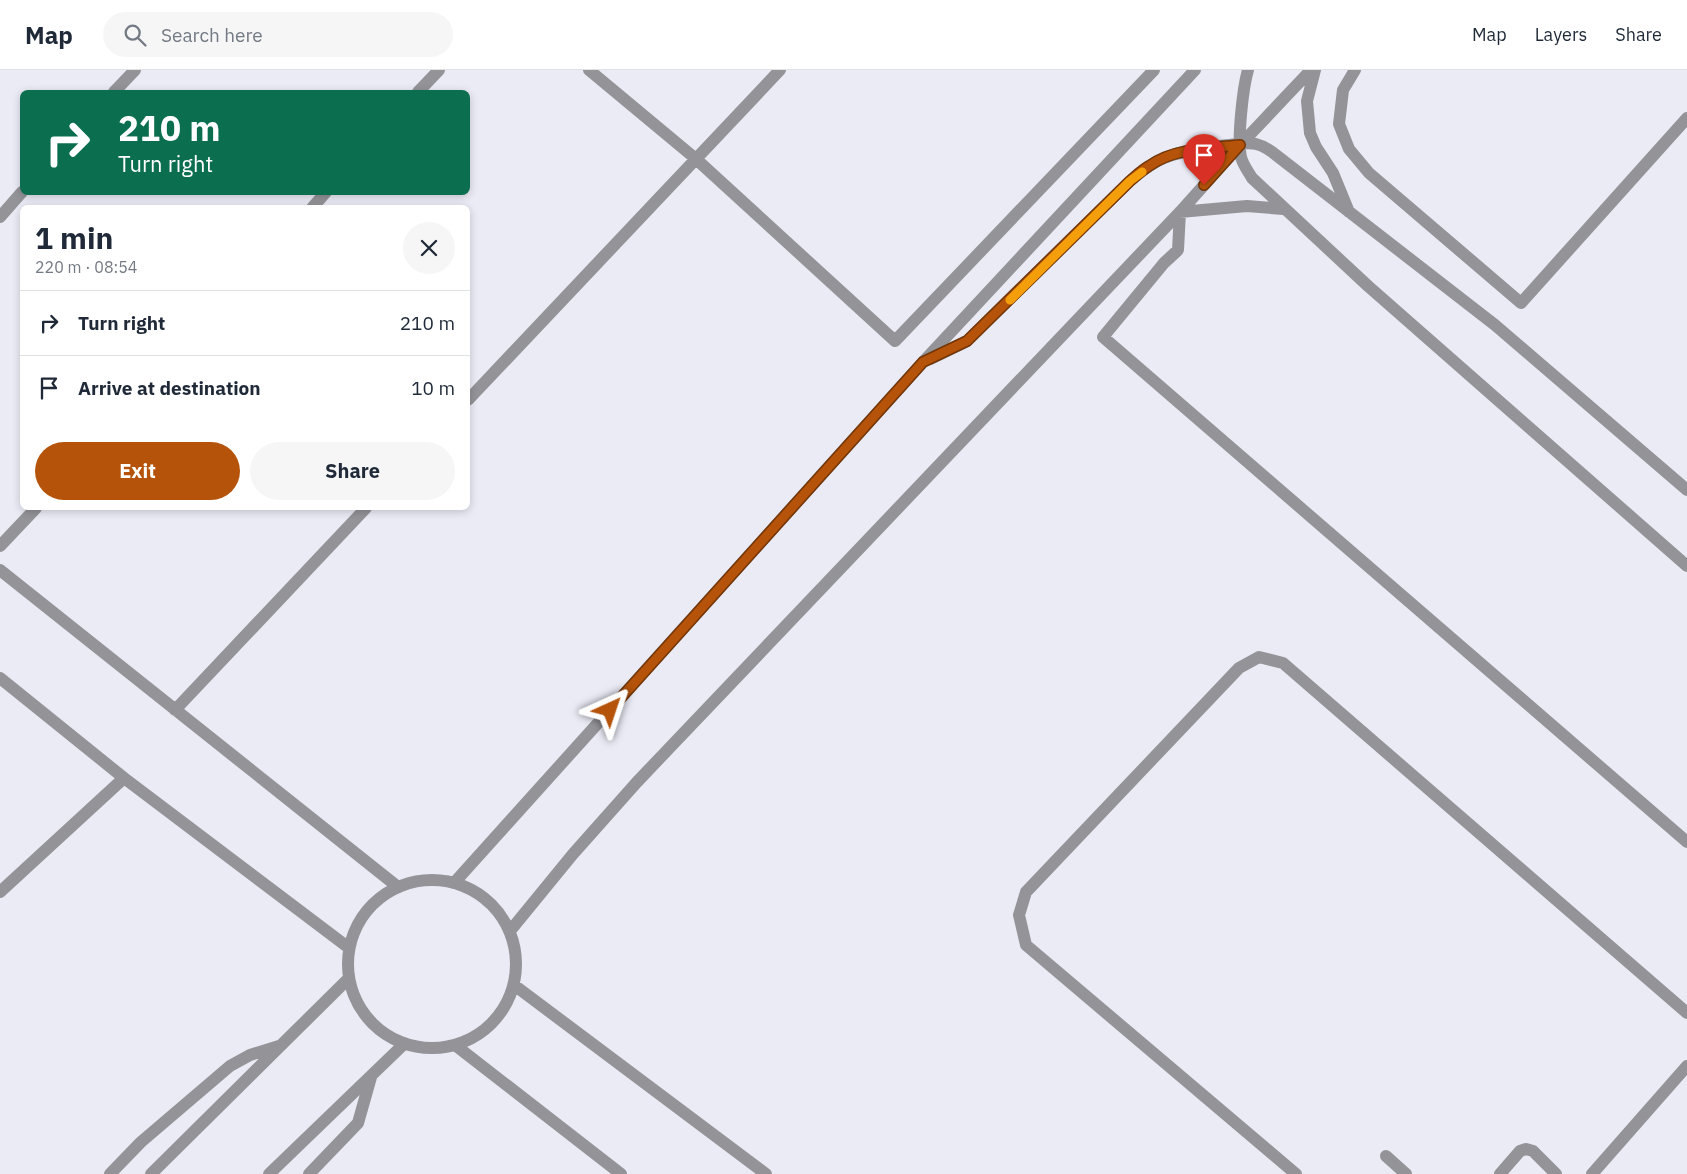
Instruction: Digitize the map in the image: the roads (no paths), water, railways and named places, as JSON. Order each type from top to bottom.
[{"type":"street","points":[[116,90],[134,70]]},
{"type":"street","points":[[420,90],[438,70]]},
{"type":"street","points":[[590,70],[696,159],[895,340],[1154,70]]},
{"type":"street","points":[[470,398],[780,70]]},
{"type":"street","points":[[454,883],[923,362],[1195,70]]},
{"type":"street","points":[[1248,70],[1245,81],[1240,145],[1244,166],[1252,178],[1368,286],[1687,566]]},
{"type":"street","points":[[510,931],[573,854],[637,782],[1313,70]]},
{"type":"street","points":[[1313,70],[1307,101],[1310,133],[1316,147],[1333,172],[1350,213]]},
{"type":"street","points":[[1355,70],[1343,90],[1339,124],[1349,149],[1369,173],[1521,303],[1687,118]]},
{"type":"street","points":[[923,362],[967,341],[1130,181],[1150,165],[1168,156],[1188,151],[1254,144],[1266,147],[1495,325],[1687,490]]},
{"type":"street","points":[[0,217],[20,194]]},
{"type":"street","points":[[315,205],[323,195]]},
{"type":"street","points":[[1180,212],[1247,206],[1284,208]]},
{"type":"street","points":[[1180,212],[1178,250],[1164,263],[1103,337],[1687,842]]},
{"type":"street","points":[[0,546],[34,510]]},
{"type":"street","points":[[175,710],[364,510]]},
{"type":"street","points":[[0,570],[398,887]]},
{"type":"street","points":[[1296,1174],[1026,945],[1019,915],[1026,892],[1239,668],[1259,657],[1283,663],[1687,1013]]},
{"type":"street","points":[[0,678],[124,778],[349,948]]},
{"type":"street","points":[[0,892],[124,778]]},
{"type":"street","points":[[416,882],[454,883],[477,894],[496,910],[510,931],[516,958],[514,985],[502,1012],[482,1033],[455,1045],[429,1049],[404,1044],[378,1030],[359,1007],[348,979],[349,948],[359,923],[375,902],[398,887],[416,882]]},
{"type":"street","points":[[151,1174],[348,979]]},
{"type":"street","points":[[514,985],[766,1174]]},
{"type":"street","points":[[269,1174],[404,1044]]},
{"type":"street","points":[[110,1174],[141,1142],[230,1066],[250,1056],[281,1045]]},
{"type":"street","points":[[455,1045],[621,1174]]},
{"type":"street","points":[[1592,1174],[1687,1066]]},
{"type":"street","points":[[309,1174],[358,1123],[372,1075]]},
{"type":"street","points":[[1500,1174],[1520,1151],[1526,1149],[1533,1151],[1556,1174]]},
{"type":"street","points":[[1386,1156],[1406,1174]]}]
